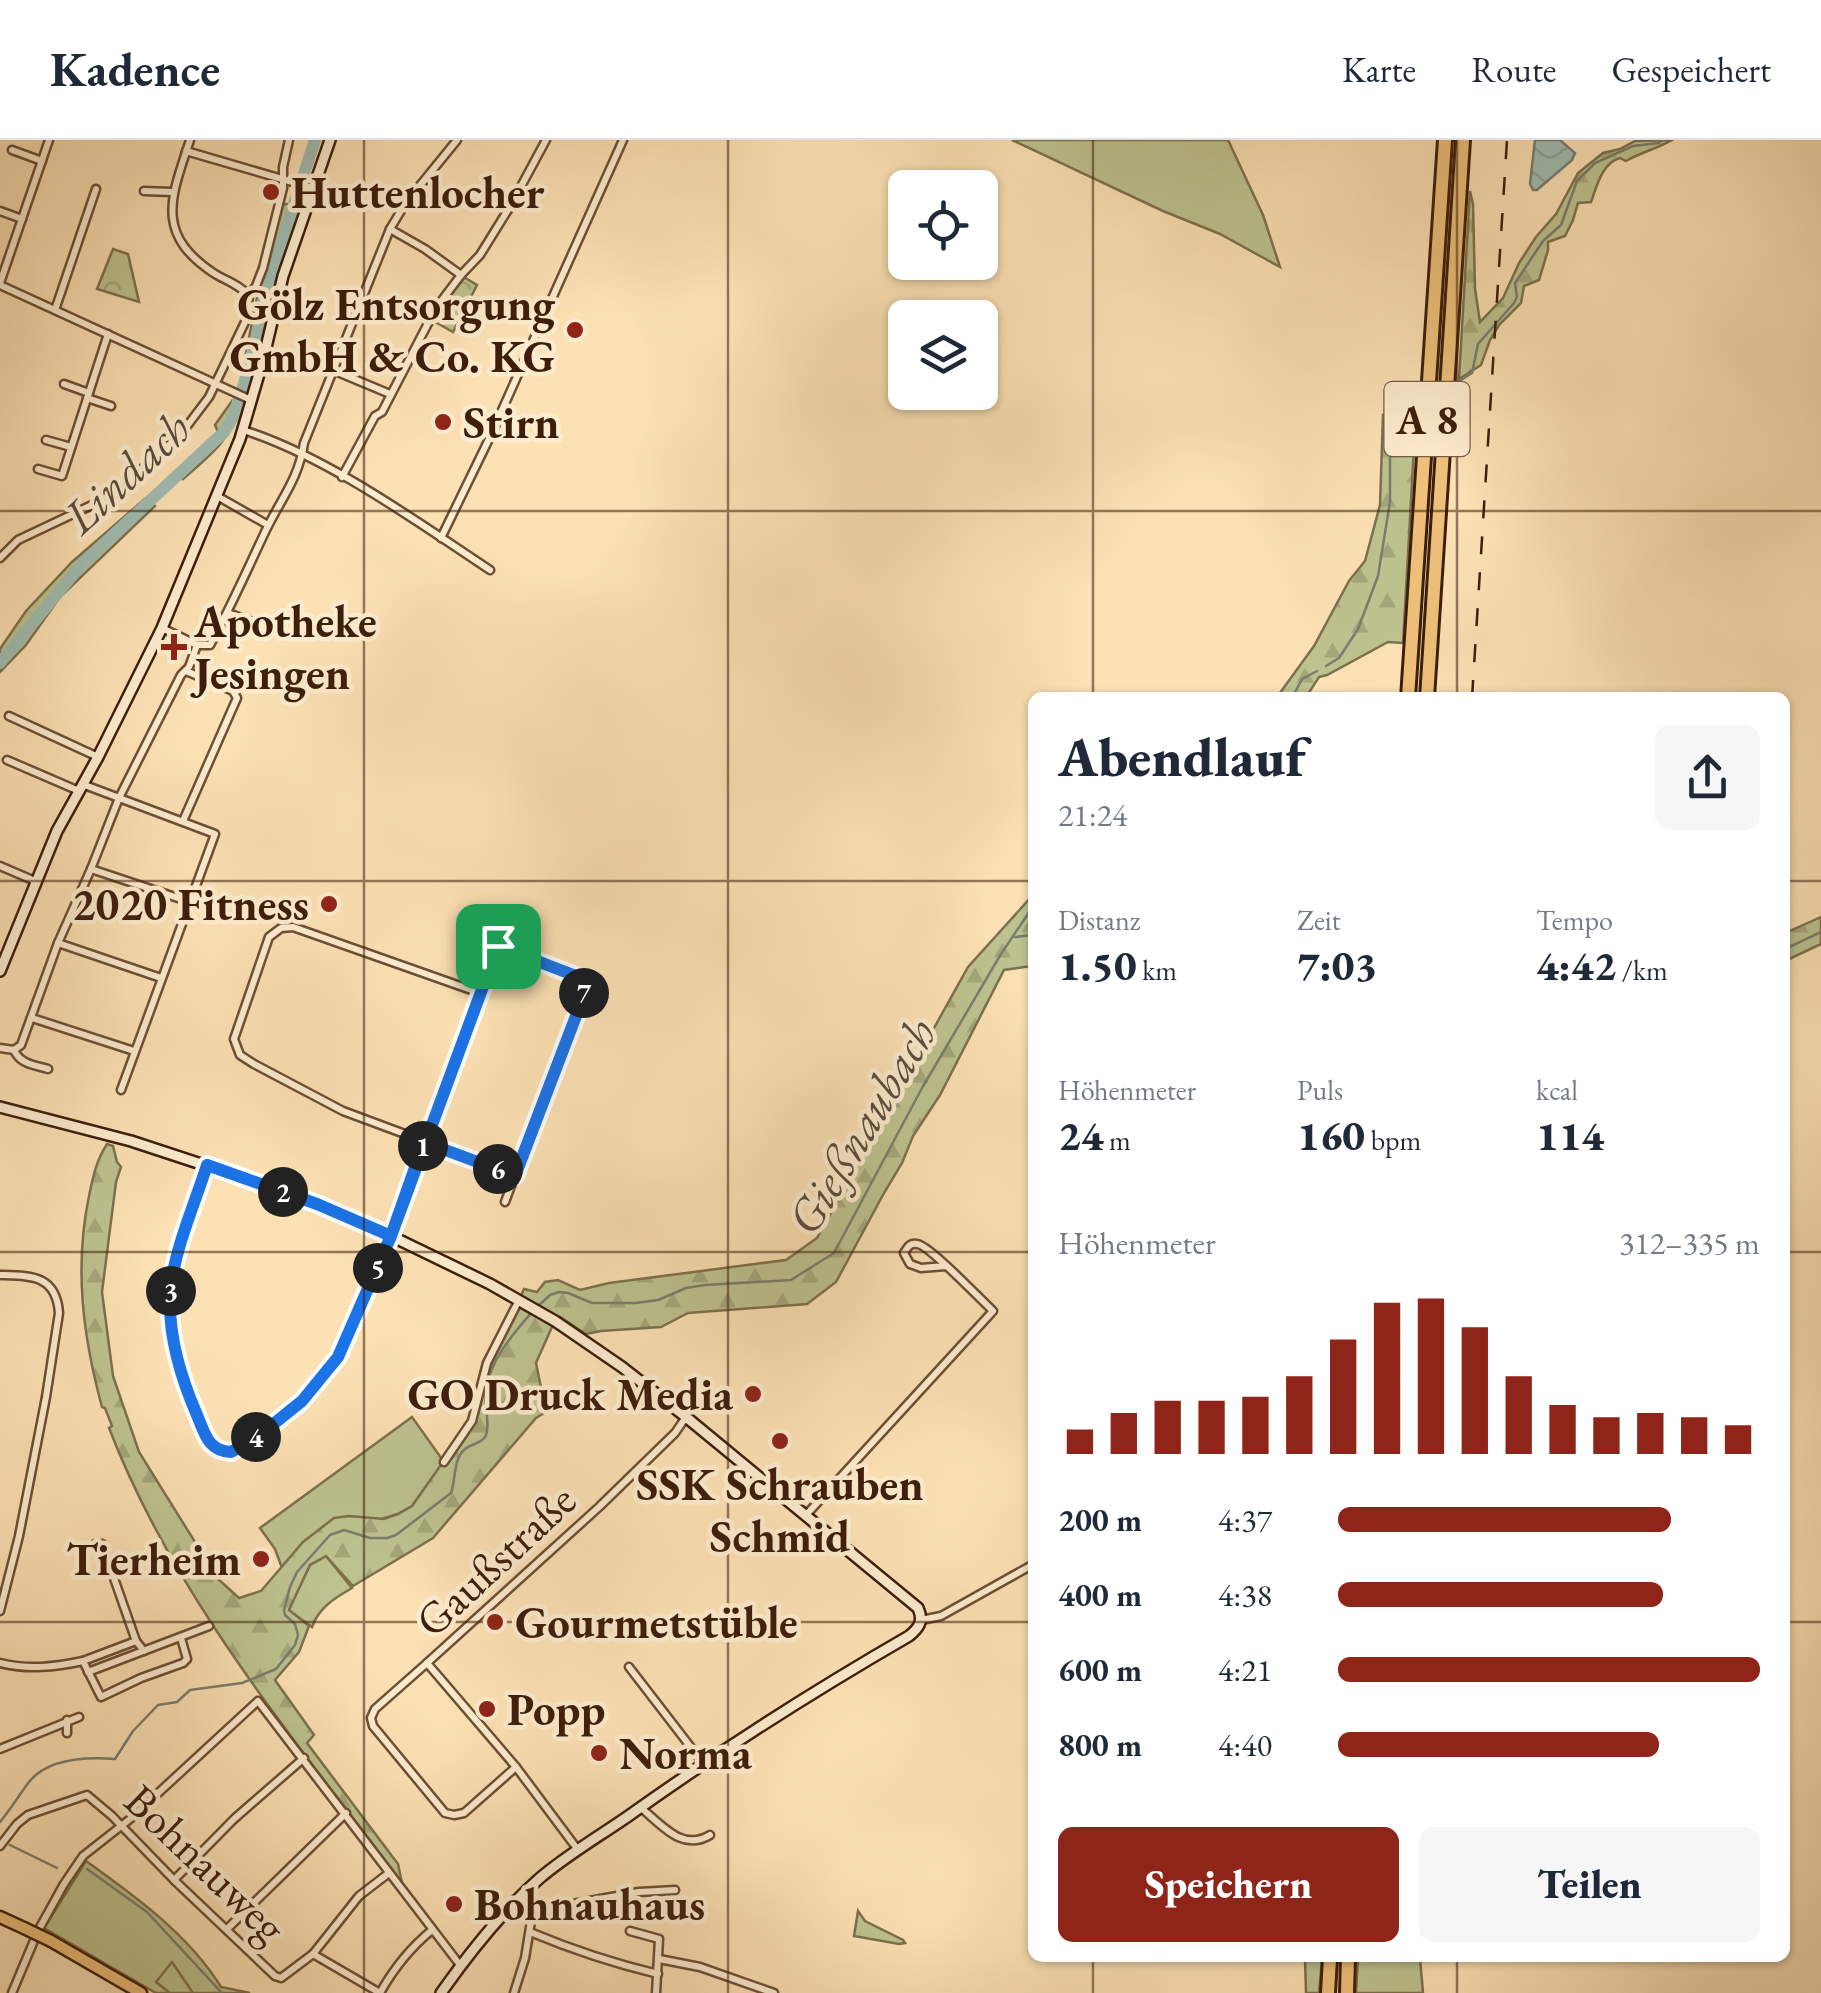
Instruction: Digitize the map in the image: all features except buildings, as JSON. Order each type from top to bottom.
[{"type":"highway","name":"A 8","points":[[1408,692],[1445,140]]},
{"type":"highway","name":"A 8","points":[[1426,692],[1463,140]]},
{"type":"highway","points":[[1328,1993],[1330,1962]]},
{"type":"highway","points":[[1347,1993],[1348,1962]]},
{"type":"main road","points":[[0,1917],[51,1940],[141,1993]]},
{"type":"street","points":[[49,140],[0,284],[248,400]]},
{"type":"street","points":[[190,140],[172,192],[172,220],[179,240],[200,262],[249,296]]},
{"type":"street","points":[[0,558],[18,540],[92,505],[146,465],[180,434],[220,387],[246,320],[249,296],[263,268],[283,188],[282,168],[289,140]]},
{"type":"street","points":[[0,971],[35,881],[162,628],[217,496],[243,430],[248,400],[264,360],[283,276],[310,187],[330,140]]},
{"type":"street","points":[[162,628],[197,645],[210,644],[301,465],[304,443],[390,229],[405,204],[457,140]]},
{"type":"street","points":[[342,477],[376,416],[382,412],[436,308],[480,255],[546,140]]},
{"type":"street","points":[[441,538],[624,140]]},
{"type":"street","points":[[12,150],[42,161]]},
{"type":"street","points":[[186,150],[310,187]]},
{"type":"street","points":[[56,310],[96,189]]},
{"type":"street","points":[[144,191],[172,192]]},
{"type":"street","points":[[0,211],[22,219]]},
{"type":"street","points":[[390,229],[461,275]]},
{"type":"street","points":[[38,469],[62,476],[108,334]]},
{"type":"street","points":[[264,360],[310,364],[390,394]]},
{"type":"street","points":[[64,384],[112,406]]},
{"type":"street","points":[[243,430],[271,439],[342,477],[490,570]]},
{"type":"street","points":[[46,440],[71,447]]},
{"type":"street","points":[[217,496],[268,526]]},
{"type":"street","points":[[228,613],[262,626]]},
{"type":"street","points":[[0,1048],[14,1050],[21,1045],[58,942],[119,798],[197,645]]},
{"type":"street","points":[[183,821],[237,698],[233,691],[186,671]]},
{"type":"street","points":[[9,716],[98,757]]},
{"type":"street","points":[[7,760],[214,834],[121,1090]]},
{"type":"street","points":[[0,866],[35,881]]},
{"type":"street","points":[[92,869],[190,902]]},
{"type":"street","points":[[480,994],[293,928],[281,928],[269,937],[234,1040],[240,1055],[343,1111],[515,1176]]},
{"type":"street","points":[[207,1165],[174,1270],[170,1309],[188,1396],[207,1440],[220,1451],[231,1452],[256,1438],[302,1401],[338,1357],[350,1335],[391,1236],[500,933]]},
{"type":"street","points":[[58,942],[161,978]]},
{"type":"street","points":[[498,946],[576,976],[583,983],[584,995],[506,1202]]},
{"type":"street","points":[[32,1018],[134,1051]]},
{"type":"street","points":[[14,1050],[22,1062],[48,1070]]},
{"type":"street","points":[[0,1110],[22,1111],[207,1165],[317,1204],[391,1236],[522,1302],[686,1416],[918,1608],[922,1620],[918,1629],[785,1709],[543,1876],[511,1905],[440,1993]]},
{"type":"street","points":[[806,1515],[992,1311],[946,1266],[926,1247],[908,1246],[904,1253],[910,1264],[921,1268],[946,1266]]},
{"type":"street","points":[[0,1275],[47,1283],[54,1289],[59,1313],[19,1536],[0,1611]]},
{"type":"street","points":[[444,1462],[472,1421],[487,1363],[522,1302]]},
{"type":"street","name":"Gaußstraße","points":[[578,1850],[516,1768],[427,1663],[588,1517],[674,1433],[686,1416]]},
{"type":"street","points":[[95,1544],[102,1544],[136,1641],[144,1651]]},
{"type":"street","points":[[922,1620],[941,1616],[1028,1567]]},
{"type":"street","points":[[88,1672],[209,1626]]},
{"type":"street","points":[[83,1660],[102,1697],[183,1663],[187,1659],[180,1638]]},
{"type":"street","points":[[0,1663],[55,1668],[136,1641]]},
{"type":"street","points":[[427,1663],[371,1718],[373,1726],[445,1813],[464,1813],[516,1768]]},
{"type":"street","points":[[629,1668],[704,1763]]},
{"type":"street","points":[[12,1993],[38,1931],[83,1856],[258,1701],[460,1965]]},
{"type":"street","points":[[0,1749],[79,1717]]},
{"type":"street","points":[[67,1720],[67,1733]]},
{"type":"street","points":[[174,1880],[234,1819],[304,1758]]},
{"type":"street","name":"Bohnauweg","points":[[0,1846],[28,1815],[88,1795],[275,1976],[281,1978],[313,1954],[380,1993]]},
{"type":"street","points":[[640,1807],[682,1841],[699,1841],[710,1835]]},
{"type":"street","points":[[227,1929],[346,1814]]},
{"type":"street","points":[[313,1954],[359,1896],[390,1873]]},
{"type":"street","points":[[514,1993],[530,1921],[542,1906],[675,1890]]},
{"type":"street","points":[[511,1905],[530,1921]]},
{"type":"street","points":[[380,1993],[414,1945],[432,1930]]},
{"type":"street","points":[[630,1930],[659,1939],[656,1993]]},
{"type":"street","points":[[530,1932],[582,1954],[658,1974]]},
{"type":"street","points":[[659,1959],[700,1967],[774,1993]]},
{"type":"green space","points":[[1012,140],[1228,140],[1263,215],[1280,267],[1220,234]]},
{"type":"green space","points":[[1672,140],[1609,165],[1591,202],[1578,203],[1565,236],[1548,242],[1539,280],[1524,286],[1521,303],[1499,325],[1481,365],[1459,379],[1470,191],[1480,322],[1503,298],[1519,263],[1556,214],[1578,173],[1603,153],[1635,141]]},
{"type":"green space","points":[[283,204],[293,204],[260,304],[266,306],[247,385],[239,389],[256,302]]},
{"type":"green space","points":[[113,249],[128,254],[139,302],[97,289]]},
{"type":"green space","points":[[462,276],[477,285],[453,332],[432,320]]},
{"type":"green space","points":[[232,401],[239,408],[231,429],[217,448],[183,479],[176,471],[218,432],[215,425]]},
{"type":"green space","points":[[1416,411],[1403,643],[1388,642],[1319,677],[1309,692],[1281,692],[1314,646],[1349,581],[1365,561],[1380,505],[1383,415],[1403,417]]},
{"type":"green space","points":[[147,497],[155,506],[60,597],[26,645],[0,672],[0,649],[26,611],[72,562]]},
{"type":"green space","points":[[1028,900],[1028,967],[1004,970],[836,1282],[807,1304],[688,1313],[661,1327],[586,1334],[560,1317],[536,1363],[546,1412],[536,1418],[433,1538],[353,1586],[326,1556],[310,1565],[289,1610],[309,1626],[299,1652],[275,1680],[314,1735],[307,1743],[398,1864],[402,1883],[279,1721],[202,1609],[136,1490],[109,1428],[112,1426],[102,1407],[90,1355],[82,1276],[89,1196],[107,1144],[113,1146],[121,1167],[102,1292],[113,1376],[139,1452],[218,1579],[239,1598],[261,1591],[303,1542],[334,1518],[384,1519],[412,1506],[472,1421],[481,1382],[524,1289],[537,1292],[545,1282],[558,1280],[580,1290],[786,1260],[817,1238],[968,967]]},
{"type":"green space","points":[[1821,917],[1821,944],[1790,959],[1790,931]]},
{"type":"green space","points":[[412,1417],[444,1462],[412,1506],[398,1514],[303,1542],[282,1568],[275,1549],[260,1528]]},
{"type":"green space","points":[[326,1556],[352,1588],[323,1609],[312,1627],[288,1610],[310,1565]]},
{"type":"green space","points":[[86,1861],[177,1934],[221,1987],[250,1993],[156,1993],[44,1928]]},
{"type":"green space","points":[[858,1911],[865,1921],[905,1943],[854,1936]]},
{"type":"green space","points":[[172,1962],[193,1993],[170,1993],[156,1982]]},
{"type":"green space","points":[[1305,1962],[1322,1962],[1319,1993],[1306,1993]]},
{"type":"green space","points":[[1358,1962],[1420,1962],[1423,1993],[1356,1993]]},
{"type":"water","points":[[1535,140],[1560,140],[1575,153],[1572,160],[1533,190],[1530,184]]},
{"type":"waterway","name":"Lindach","points":[[0,663],[81,565],[224,432],[232,419],[264,296],[315,140]]},
{"type":"waterway","points":[[1458,382],[1472,373],[1478,344],[1514,303],[1515,283],[1543,241],[1561,225],[1577,181],[1595,163],[1633,146],[1663,140]]},
{"type":"waterway","points":[[1394,409],[1415,401]]},
{"type":"waterway","points":[[1326,666],[1339,658],[1358,629],[1378,576],[1390,502],[1390,417]]},
{"type":"waterway","points":[[1295,692],[1302,679],[1317,671]]},
{"type":"waterway","name":"Gießnaubach","points":[[538,1306],[559,1292],[592,1303],[636,1303],[705,1285],[791,1280],[834,1253],[922,1088],[1028,914]]},
{"type":"waterway","name":"Gießnaubach","points":[[1790,947],[1821,932]]},
{"type":"waterway","name":"Gießnaubach","points":[[1015,937],[1028,935]]},
{"type":"waterway","name":"Gießnaubach","points":[[0,1822],[29,1782],[47,1768],[81,1759],[115,1759],[133,1731],[158,1705],[177,1702],[190,1690],[242,1683],[276,1669],[298,1635],[284,1610],[290,1587],[297,1572],[330,1535],[344,1530],[370,1538],[396,1535],[451,1493],[461,1453],[487,1433],[486,1391],[492,1369],[503,1348],[532,1312]]},
{"type":"waterway","points":[[10,1845],[57,1868]]},
{"type":"waterway","points":[[87,1869],[147,1912],[222,1993]]},
{"type":"railway","points":[[1472,692],[1507,140]]},
{"type":"place","name":"Huttenlocher","points":[[271,192]]},
{"type":"place","name":"Gölz Entsorgung GmbH & Co. KG","points":[[575,330]]},
{"type":"place","name":"Stirn","points":[[443,422]]},
{"type":"place","name":"Apotheke Jesingen","points":[[174,647]]},
{"type":"place","name":"2020 Fitness","points":[[329,904]]},
{"type":"place","name":"GO Druck Media","points":[[753,1394]]},
{"type":"place","name":"SSK Schrauben Schmid","points":[[780,1441]]},
{"type":"place","name":"Tierheim","points":[[261,1559]]},
{"type":"place","name":"Gourmetstüble","points":[[495,1622]]},
{"type":"place","name":"Popp","points":[[487,1709]]},
{"type":"place","name":"Norma","points":[[599,1753]]},
{"type":"place","name":"Bohnauhaus","points":[[454,1904]]},
{"type":"route","points":[[498,946],[424,1142],[391,1236],[317,1204],[207,1165],[174,1270],[170,1309],[188,1396],[214,1448],[231,1452],[256,1438],[302,1401],[338,1357],[391,1236],[424,1142],[515,1176],[584,995],[583,983],[576,976],[498,946]]}]
